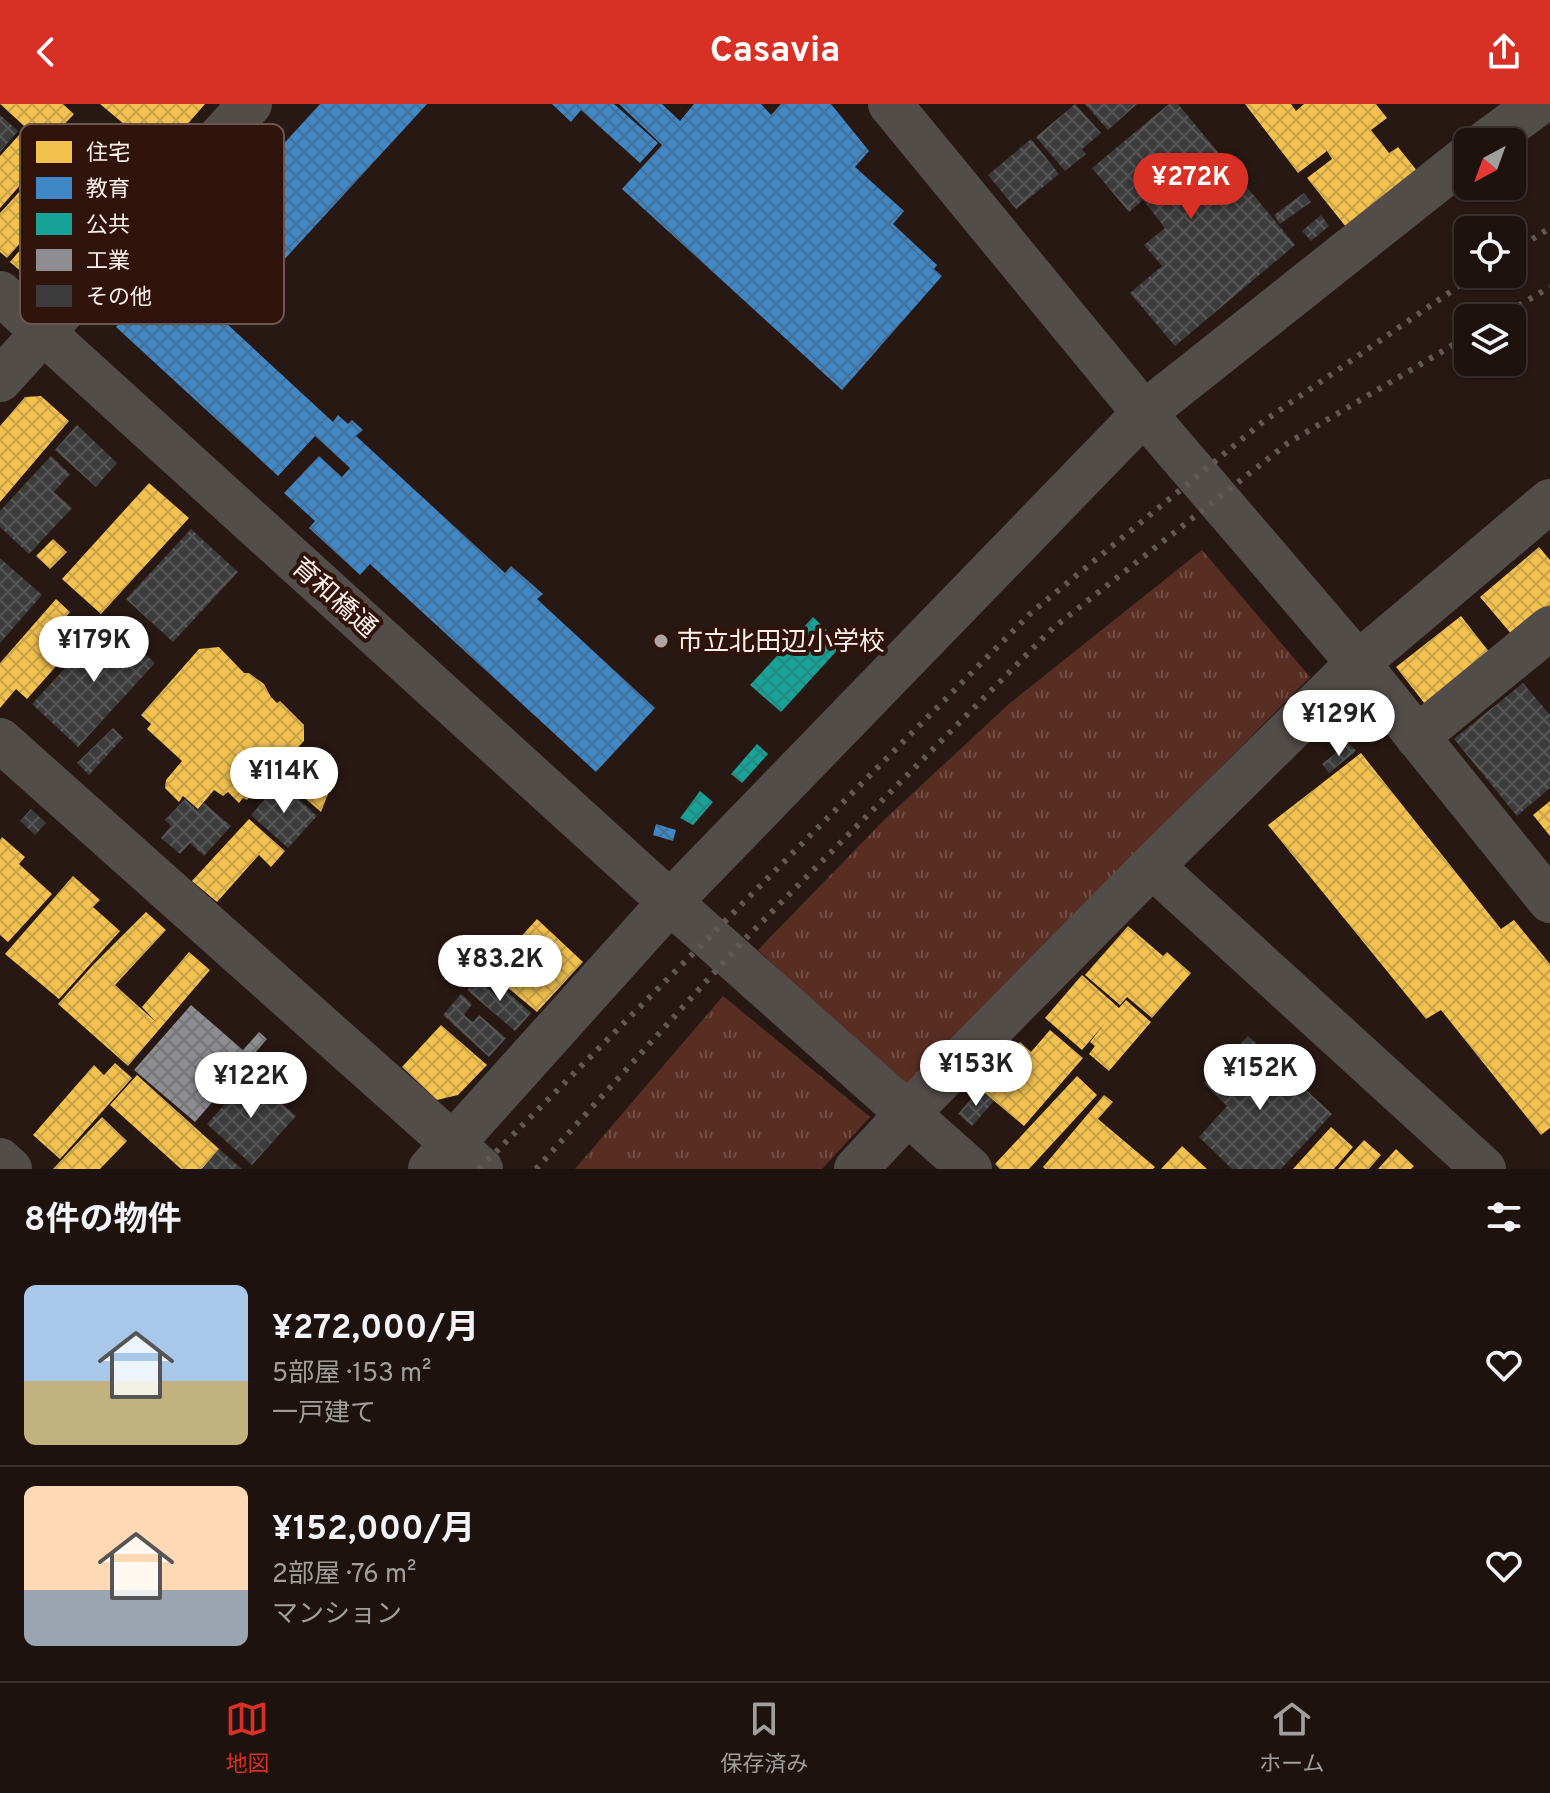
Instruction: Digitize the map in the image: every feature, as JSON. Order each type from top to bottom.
[{"type":"street","points":[[232,124],[250,104]]},
{"type":"street","points":[[890,104],[1144,413],[1358,663],[1550,901]]},
{"type":"street","points":[[1505,128],[1538,104]]},
{"type":"street","points":[[0,740],[455,1161],[670,902],[1144,413],[1454,167]]},
{"type":"street","name":"育和橋通","points":[[0,293],[20,312]]},
{"type":"street","name":"育和橋通","points":[[33,324],[670,902],[970,1169]]},
{"type":"street","points":[[0,380],[51,324]]},
{"type":"street","points":[[856,1169],[1152,866],[1358,663],[1550,501]]},
{"type":"street","points":[[1417,737],[1550,628]]},
{"type":"street","points":[[1152,866],[1484,1169]]},
{"type":"street","points":[[0,1160],[10,1169]]},
{"type":"green space","points":[[1202,550],[1310,677],[904,1087],[758,950],[885,819],[1010,703]]},
{"type":"green space","points":[[723,996],[870,1117],[822,1169],[575,1169]]},
{"type":"building: 住宅","points":[[0,104],[63,104],[74,114],[65,124],[22,124]]},
{"type":"building: 住宅","points":[[100,104],[205,104],[188,124],[124,124]]},
{"type":"building: 住宅","points":[[1245,104],[1291,104],[1296,111],[1304,104],[1376,104],[1387,118],[1371,130],[1389,153],[1398,147],[1418,172],[1346,227],[1307,178],[1332,159],[1327,151],[1298,173]]},
{"type":"building: 住宅","points":[[20,134],[20,185],[0,208],[0,156]]},
{"type":"building: 住宅","points":[[20,191],[20,243],[7,258],[0,252],[0,213]]},
{"type":"building: 住宅","points":[[20,250],[20,271],[10,262]]},
{"type":"building: 住宅","points":[[41,396],[69,421],[0,502],[0,426],[25,397]]},
{"type":"building: 住宅","points":[[149,483],[189,518],[101,614],[62,579]]},
{"type":"building: 住宅","points":[[53,539],[67,552],[50,569],[36,556]]},
{"type":"building: 住宅","points":[[1539,547],[1550,560],[1550,605],[1513,636],[1480,597]]},
{"type":"building: 住宅","points":[[56,599],[70,612],[55,629],[74,646],[27,699],[16,689],[0,708],[0,663]]},
{"type":"building: 住宅","points":[[1461,616],[1490,653],[1425,704],[1396,667]]},
{"type":"building: 住宅","points":[[219,647],[244,673],[249,673],[264,684],[271,697],[277,703],[280,701],[304,725],[304,741],[247,800],[243,798],[239,803],[228,792],[223,796],[214,790],[198,809],[183,796],[179,802],[165,788],[166,780],[182,761],[147,729],[151,724],[141,715],[199,649]]},
{"type":"building: 住宅","points":[[1361,753],[1501,929],[1514,920],[1550,964],[1550,1128],[1541,1135],[1441,1010],[1426,1019],[1268,825]]},
{"type":"building: 住宅","points":[[302,759],[332,784],[321,812],[284,780]]},
{"type":"building: 住宅","points":[[1550,801],[1550,836],[1533,815]]},
{"type":"building: 住宅","points":[[249,819],[285,851],[271,867],[259,855],[217,902],[192,881]]},
{"type":"building: 住宅","points":[[2,837],[25,857],[19,864],[52,894],[8,942],[0,935]]},
{"type":"building: 住宅","points":[[73,876],[100,900],[93,907],[120,931],[59,999],[5,954]]},
{"type":"building: 住宅","points":[[146,912],[166,930],[115,985],[127,996],[156,1022],[142,1007],[189,952],[210,970],[128,1066],[58,1004]]},
{"type":"building: 住宅","points":[[537,919],[583,962],[537,1012],[489,972]]},
{"type":"building: 住宅","points":[[1128,926],[1163,956],[1167,952],[1191,973],[1152,1018],[1127,997],[1120,1005],[1085,975]]},
{"type":"building: 住宅","points":[[1082,975],[1119,1008],[1126,1000],[1151,1022],[1109,1071],[1089,1054],[1095,1046],[1090,1042],[1105,1023],[1082,1050],[1045,1018]]},
{"type":"building: 住宅","points":[[441,1025],[487,1065],[458,1095],[437,1100],[402,1067]]},
{"type":"building: 住宅","points":[[1050,1030],[1083,1058],[1024,1126],[980,1089],[1020,1042],[1031,1052]]},
{"type":"building: 住宅","points":[[115,1063],[132,1078],[60,1159],[33,1135],[94,1065],[104,1075]]},
{"type":"building: 住宅","points":[[137,1075],[219,1149],[202,1169],[181,1169],[110,1105]]},
{"type":"building: 住宅","points":[[1077,1076],[1097,1095],[1029,1169],[1000,1169],[995,1164]]},
{"type":"building: 住宅","points":[[1104,1095],[1113,1102],[1098,1119],[1155,1167],[1045,1169],[1043,1167]]},
{"type":"building: 住宅","points":[[102,1117],[127,1141],[100,1169],[53,1169]]},
{"type":"building: 住宅","points":[[1331,1127],[1353,1147],[1334,1169],[1293,1169]]},
{"type":"building: 住宅","points":[[1364,1140],[1381,1155],[1369,1169],[1338,1169]]},
{"type":"building: 住宅","points":[[1182,1146],[1207,1169],[1161,1169]]},
{"type":"building: 住宅","points":[[1396,1149],[1414,1166],[1411,1169],[1378,1169]]},
{"type":"building: 教育","points":[[320,104],[427,104],[284,260],[284,143]]},
{"type":"building: 教育","points":[[552,104],[614,104],[658,143],[640,163],[581,110],[571,122]]},
{"type":"building: 教育","points":[[619,104],[662,104],[680,121],[694,104],[761,104],[771,115],[781,104],[831,104],[869,151],[855,167],[904,211],[893,224],[937,265],[934,269],[942,276],[842,390],[622,189],[662,145]]},
{"type":"building: 教育","points":[[119,324],[227,324],[333,422],[338,415],[348,424],[352,420],[363,430],[356,436],[505,573],[511,566],[543,594],[537,599],[655,708],[596,772],[370,564],[360,575],[309,528],[315,521],[284,493],[319,456],[342,477],[350,468],[315,436],[278,476],[116,327]]},
{"type":"building: 教育","points":[[656,824],[676,830],[673,841],[653,835]]},
{"type":"building: 公共","points":[[813,617],[842,645],[781,712],[750,685]]},
{"type":"building: 公共","points":[[757,744],[768,754],[742,783],[731,774]]},
{"type":"building: 公共","points":[[700,791],[713,802],[693,825],[680,818]]},
{"type":"building: 工業","points":[[191,1005],[243,1050],[259,1032],[267,1039],[195,1122],[134,1070]]},
{"type":"building: その他","points":[[1075,104],[1101,133],[1082,149],[1086,154],[1065,171],[1036,137]]},
{"type":"building: その他","points":[[1085,104],[1137,104],[1108,130]]},
{"type":"building: その他","points":[[1169,104],[1178,104],[1295,245],[1175,346],[1130,293],[1162,266],[1144,245],[1165,228],[1143,200],[1129,212],[1092,168]]},
{"type":"building: その他","points":[[0,115],[18,131],[0,152]]},
{"type":"building: その他","points":[[1031,139],[1059,174],[1016,209],[988,175]]},
{"type":"building: その他","points":[[1304,193],[1311,202],[1280,224],[1274,215]]},
{"type":"building: その他","points":[[1321,215],[1329,226],[1311,241],[1302,231]]},
{"type":"building: その他","points":[[77,425],[117,463],[96,487],[55,450]]},
{"type":"building: その他","points":[[51,456],[70,474],[54,492],[72,508],[29,554],[0,527],[0,511]]},
{"type":"building: その他","points":[[191,529],[238,572],[173,642],[126,599]]},
{"type":"building: その他","points":[[0,558],[42,595],[0,643]]},
{"type":"building: その他","points":[[109,620],[155,663],[78,747],[32,704]]},
{"type":"building: その他","points":[[1523,683],[1550,715],[1550,788],[1517,816],[1454,739]]},
{"type":"building: その他","points":[[113,728],[123,738],[89,775],[77,763]]},
{"type":"building: その他","points":[[1349,743],[1356,751],[1329,773],[1322,764]]},
{"type":"building: その他","points":[[280,782],[317,816],[288,848],[251,815]]},
{"type":"building: その他","points":[[185,799],[197,810],[204,803],[231,826],[204,856],[190,843],[180,854],[161,838],[171,826],[165,820]]},
{"type":"building: その他","points":[[31,809],[46,823],[35,835],[20,821]]},
{"type":"building: その他","points":[[483,972],[492,980],[486,987],[497,996],[504,989],[531,1013],[515,1031],[467,990]]},
{"type":"building: その他","points":[[461,994],[472,1004],[464,1015],[473,1022],[479,1015],[506,1038],[489,1057],[443,1015]]},
{"type":"building: その他","points":[[1248,1036],[1332,1114],[1281,1169],[1232,1169],[1199,1137],[1227,1106],[1204,1083]]},
{"type":"building: その他","points":[[250,1076],[296,1116],[252,1165],[207,1124]]},
{"type":"building: その他","points":[[980,1089],[994,1101],[972,1126],[958,1114]]},
{"type":"building: その他","points":[[219,1149],[242,1169],[202,1169]]},
{"type":"railway","points":[[1526,243],[1550,228]]},
{"type":"railway","points":[[1521,304],[1550,287]]},
{"type":"railway","points":[[479,1169],[1032,612],[1264,421],[1456,288]]},
{"type":"railway","points":[[536,1169],[741,943],[1053,628],[1288,443],[1454,344]]},
{"type":"place","name":"市立北田辺小学校","points":[[661,641]]}]
